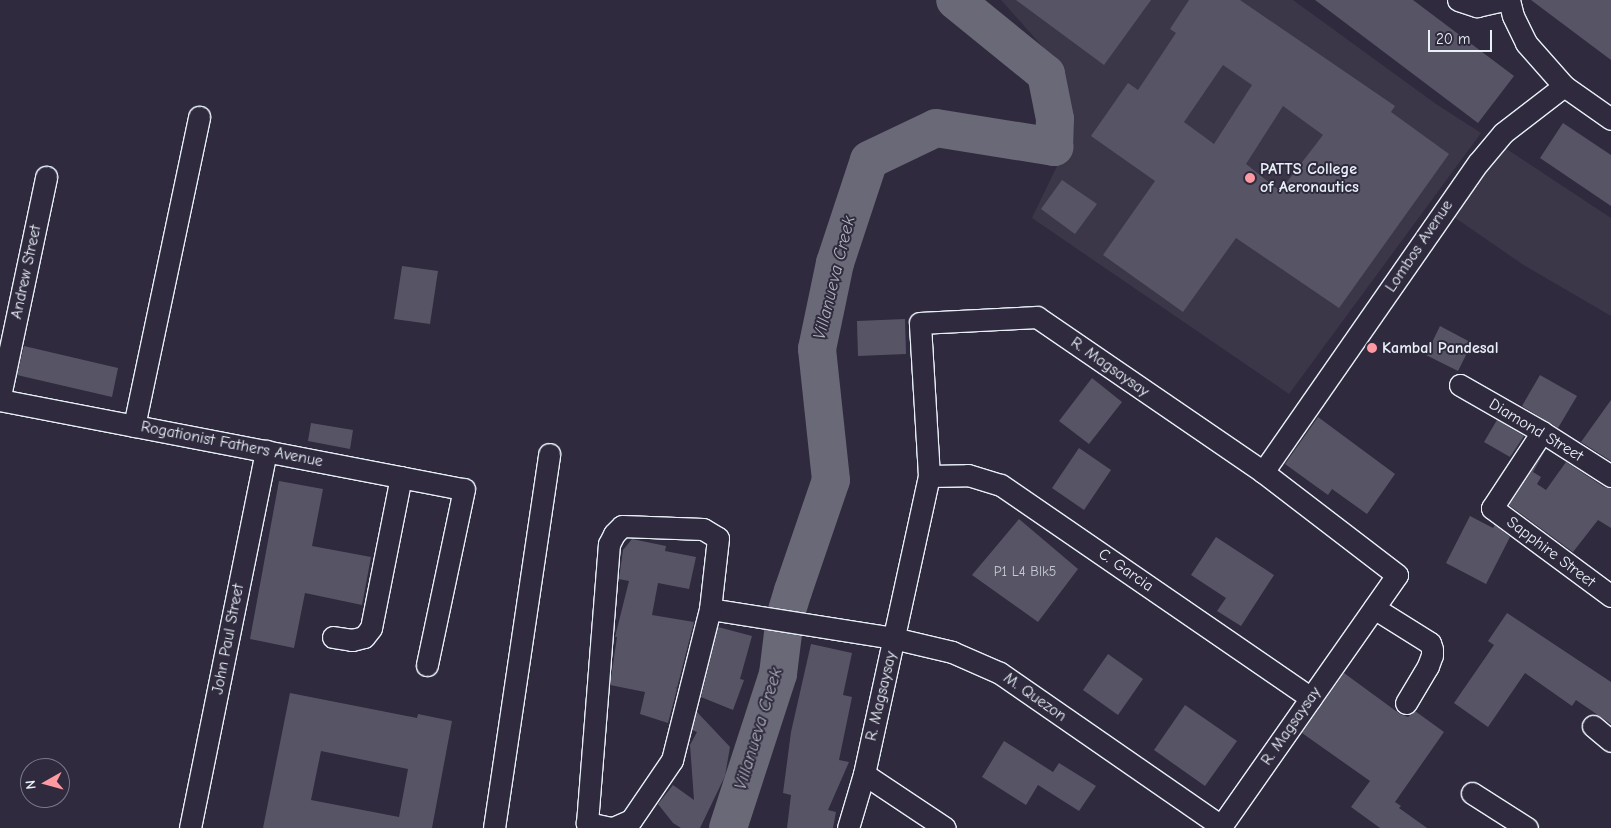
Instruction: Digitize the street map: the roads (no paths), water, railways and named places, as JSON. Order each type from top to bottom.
[{"type":"street","points":[[1458,0],[1477,6],[1502,0]]},
{"type":"street","points":[[1509,0],[1513,16],[1526,43],[1564,86],[1611,119]]},
{"type":"street","name":"Lombos Avenue","points":[[1263,472],[1478,163],[1502,134],[1564,86]]},
{"type":"street","points":[[134,426],[199,117]]},
{"type":"street","name":"Andrew Street","points":[[0,396],[46,177]]},
{"type":"street","name":"R. Magsaysay","points":[[848,828],[864,774],[929,476],[920,323],[1037,317],[1263,472],[1397,574],[1220,827]]},
{"type":"street","name":"Diamond Street","points":[[1460,385],[1542,432],[1611,476]]},
{"type":"street","name":"Rogationist Fathers Avenue","points":[[0,400],[464,489],[427,665]]},
{"type":"street","name":"Sapphire Street","points":[[1542,432],[1492,508],[1611,596]]},
{"type":"street","name":"John Paul Street","points":[[190,828],[266,451]]},
{"type":"street","points":[[494,828],[549,454]]},
{"type":"street","name":"C. Garcia","points":[[929,476],[968,475],[1001,485],[1311,698]]},
{"type":"street","points":[[333,637],[352,640],[364,637],[371,628],[401,477]]},
{"type":"street","points":[[622,526],[703,529],[718,538],[710,609],[672,760],[631,820],[612,828],[587,823],[609,544],[614,534],[622,526]]},
{"type":"street","points":[[1374,608],[1430,643],[1432,655],[1428,666],[1406,702]]},
{"type":"street","name":"M. Quezon","points":[[710,609],[894,638],[952,652],[1000,672],[1220,827]]},
{"type":"street","points":[[1593,726],[1611,741]]},
{"type":"street","points":[[864,774],[945,828]]},
{"type":"street","points":[[1472,793],[1527,828]]},
{"type":"waterway","name":"Villanueva Creek","points":[[728,828],[778,674],[785,617],[831,480],[817,349],[835,263],[869,160],[936,128],[1054,147],[1055,119],[1046,74],[955,0]]},
{"type":"place","name":"PATTS College of Aeronautics","points":[[1250,178]]},
{"type":"place","name":"Kambal Pandesal","points":[[1372,348]]}]
